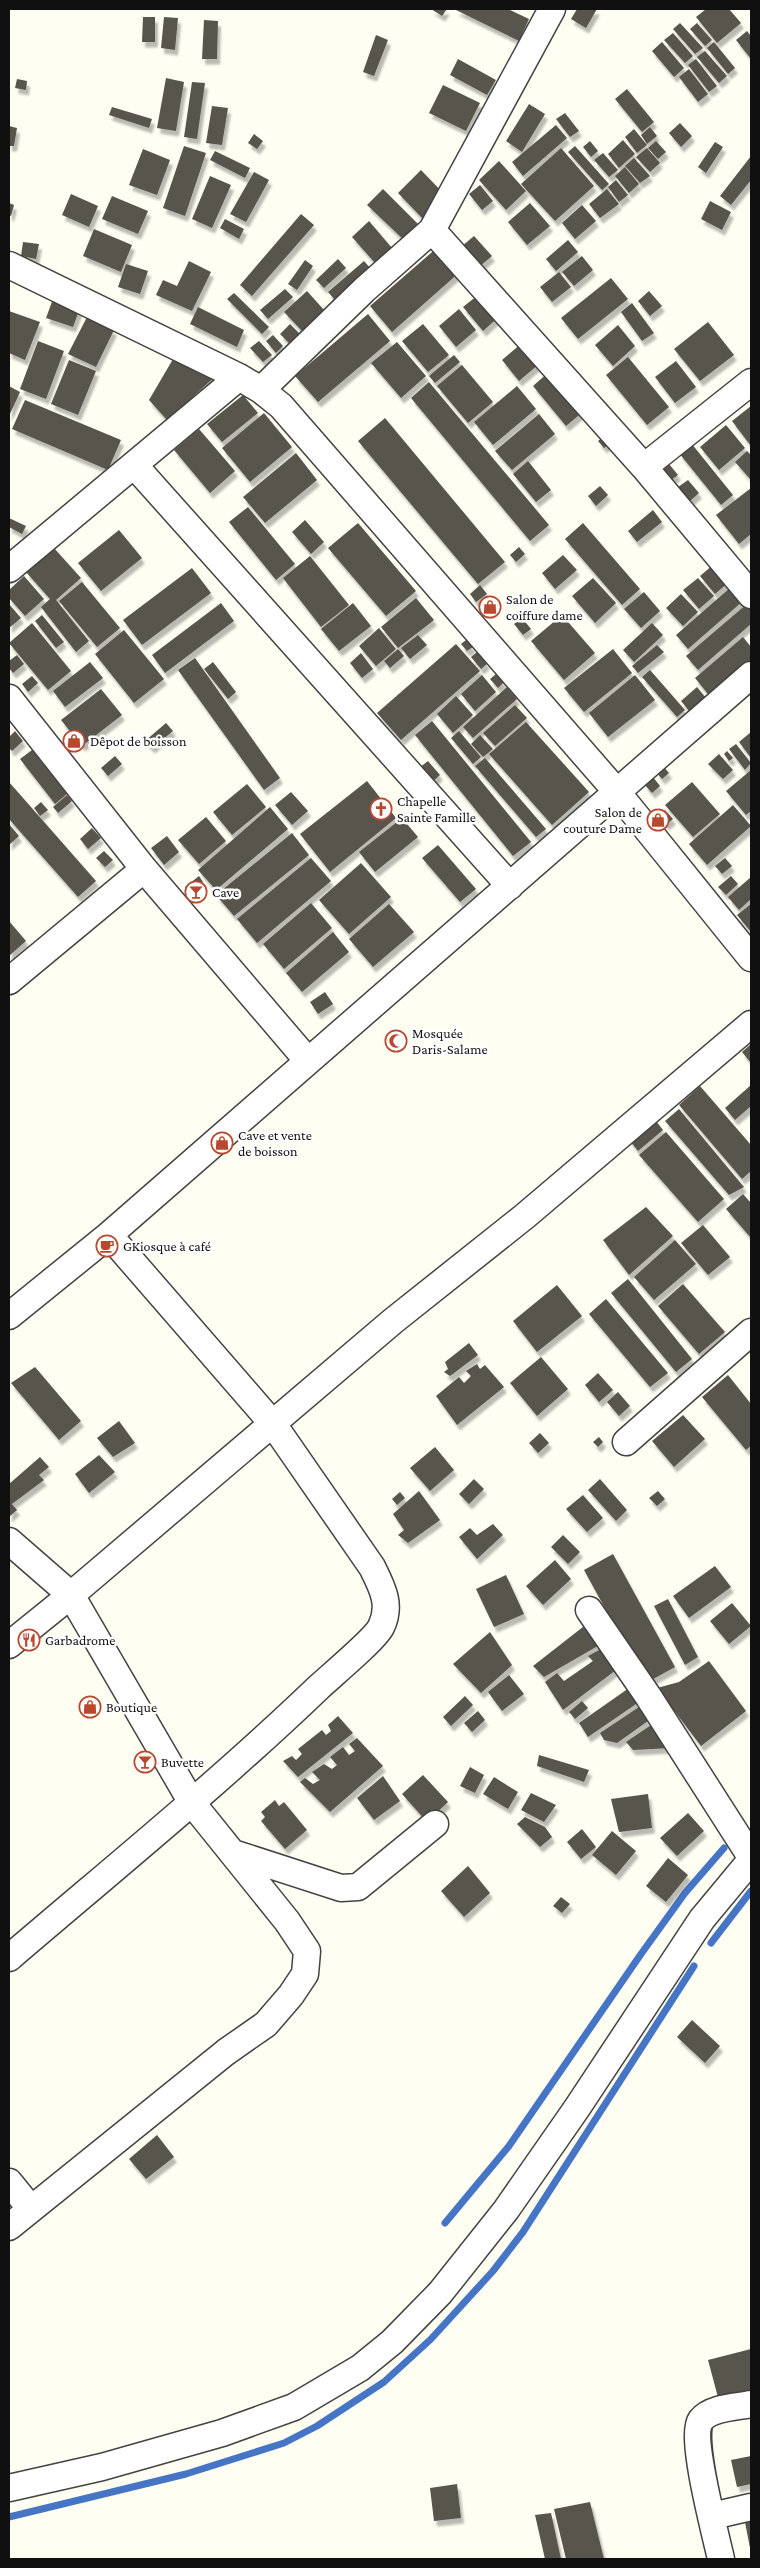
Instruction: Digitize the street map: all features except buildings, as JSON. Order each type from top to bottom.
[{"type":"street","points":[[262,390],[364,290],[432,230],[552,9]]},
{"type":"street","points":[[432,230],[644,467],[751,594]]},
{"type":"street","points":[[9,265],[239,377],[262,390],[281,406],[617,792],[751,958]]},
{"type":"street","points":[[9,569],[239,377]]},
{"type":"street","points":[[644,467],[751,382]]},
{"type":"street","points":[[134,465],[510,886]]},
{"type":"street","points":[[9,1316],[109,1235],[751,675]]},
{"type":"street","points":[[11,707],[144,869],[308,1061]]},
{"type":"street","points":[[9,981],[144,869]]},
{"type":"street","points":[[9,1645],[71,1595],[393,1321],[525,1216],[751,1024]]},
{"type":"street","points":[[9,1958],[192,1803],[308,1698],[381,1629],[388,1610],[384,1592],[372,1567],[273,1424],[109,1235]]},
{"type":"street","points":[[626,1442],[751,1332]]},
{"type":"street","points":[[9,1541],[71,1595],[192,1803],[287,1921],[307,1951],[305,1974],[291,1995],[266,2024],[9,2227]]},
{"type":"street","points":[[9,2488],[102,2468],[222,2433],[294,2407],[360,2368],[392,2342],[440,2293],[506,2210],[577,2108],[702,1919],[751,1859],[648,1696],[589,1610]]},
{"type":"street","points":[[233,1853],[342,1888],[358,1887],[434,1824]]},
{"type":"street","points":[[9,2182],[31,2209]]},
{"type":"street","points":[[721,2559],[701,2467],[697,2432],[701,2421],[710,2413],[751,2404]]},
{"type":"street","points":[[712,2516],[751,2506]]},
{"type":"waterway","points":[[445,2223],[509,2146],[685,1893],[724,1848]]},
{"type":"waterway","points":[[711,1943],[751,1891]]},
{"type":"waterway","points":[[9,2517],[186,2474],[284,2443],[317,2426],[384,2382],[431,2339],[493,2271],[523,2232],[694,1966]]},
{"type":"place","name":"Salon de coiffure dame","points":[[490,607]]},
{"type":"place","name":"Dêpot de boisson","points":[[74,741]]},
{"type":"place","name":"Chapelle Sainte Famille","points":[[381,809]]},
{"type":"place","name":"Salon de couture Dame","points":[[658,820]]},
{"type":"place","name":"Cave","points":[[196,892]]},
{"type":"place","name":"Mosquée Daris-Salame","points":[[396,1041]]},
{"type":"place","name":"Cave et vente de boisson","points":[[222,1143]]},
{"type":"place","name":"GKiosque à café","points":[[107,1246]]},
{"type":"place","name":"Garbadrome","points":[[29,1640]]},
{"type":"place","name":"Boutique","points":[[90,1707]]},
{"type":"place","name":"Buvette","points":[[145,1762]]}]
